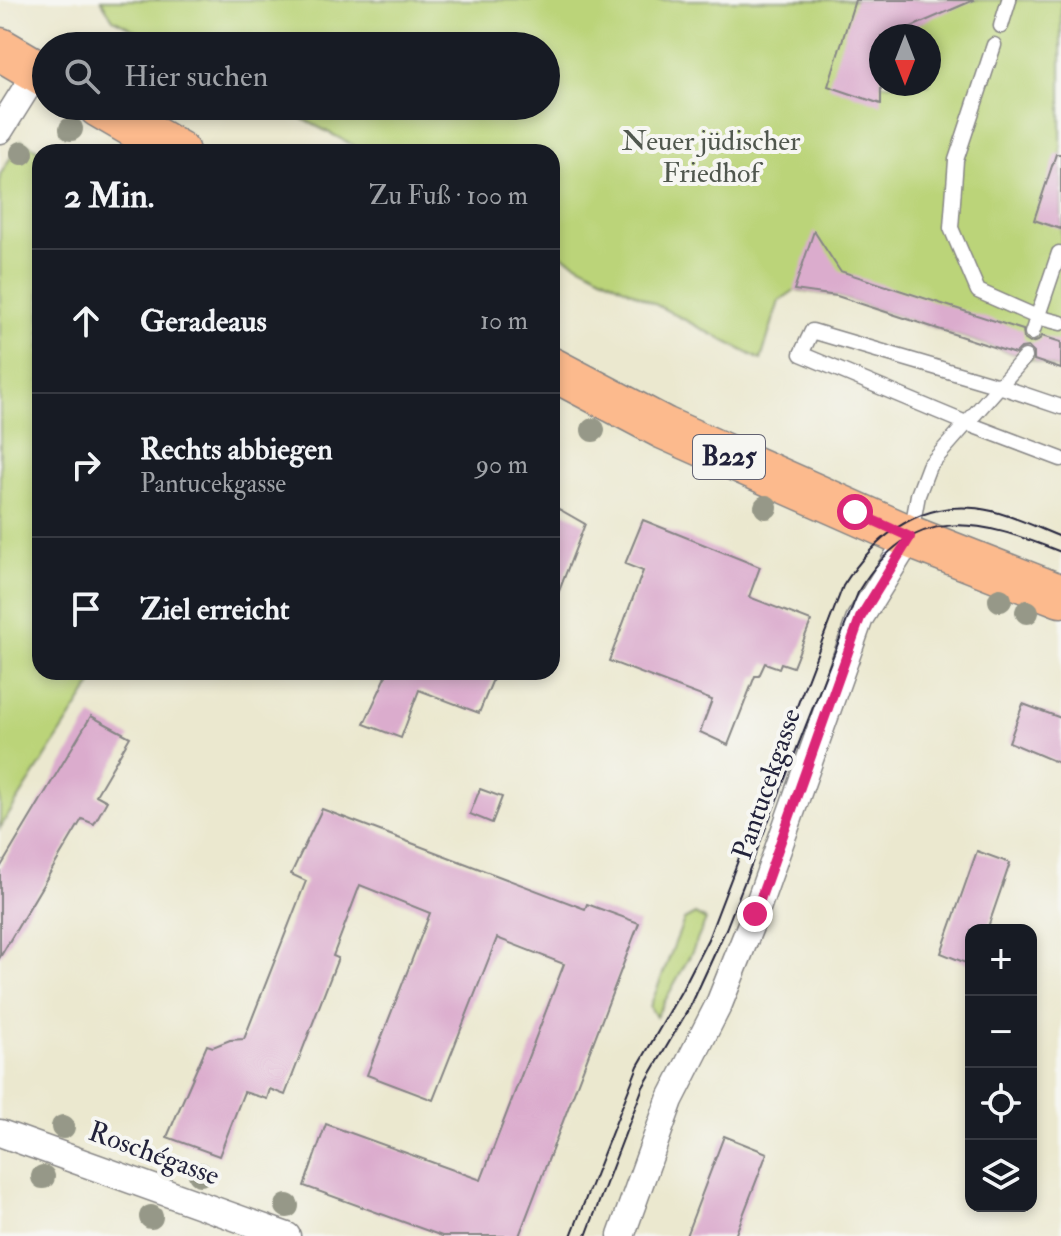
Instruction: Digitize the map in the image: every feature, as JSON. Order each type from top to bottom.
[{"type":"main road","points":[[0,49],[32,67]]},
{"type":"main road","points":[[123,120],[164,144]]},
{"type":"main road","name":"B225","points":[[560,373],[664,428],[910,537],[1061,596]]},
{"type":"street","points":[[0,130],[32,87]]},
{"type":"street","name":"Pantucekgasse","points":[[621,1236],[670,1100],[719,1004],[755,914],[860,618],[910,537]]},
{"type":"street","name":"Roschégasse","points":[[0,1133],[287,1236]]},
{"type":"lane","points":[[1001,26],[1009,0]]},
{"type":"lane","points":[[994,45],[956,160],[951,228],[978,291],[1037,317],[1061,323]]},
{"type":"lane","points":[[1032,333],[1059,253]]},
{"type":"lane","points":[[1061,407],[812,331],[801,354],[1061,459]]},
{"type":"lane","points":[[910,537],[918,495],[929,466],[1025,357]]},
{"type":"green space","name":"Neuer jüdischer Friedhof","points":[[101,0],[1061,0],[1061,369],[838,296],[795,290],[779,301],[761,360],[560,254],[560,144],[351,144],[305,120],[560,120],[560,32],[138,32],[113,19]]},
{"type":"green space","points":[[21,140],[32,146],[32,680],[95,680],[0,828],[0,175]]},
{"type":"green space","points":[[695,914],[706,920],[656,1017],[650,1007],[684,920]]},
{"type":"building","points":[[855,0],[974,0],[918,24],[869,24],[869,96],[881,96],[881,104],[828,86]]},
{"type":"building","points":[[1056,154],[1061,154],[1061,229],[1034,220]]},
{"type":"building","points":[[814,231],[840,271],[1023,330],[1024,339],[1030,343],[1042,336],[1061,342],[1061,369],[1034,360],[1034,353],[1028,347],[1021,348],[1015,354],[837,296],[794,290]]},
{"type":"building","points":[[560,510],[585,524],[560,589]]},
{"type":"building","points":[[643,520],[760,567],[749,597],[811,621],[793,667],[781,663],[779,668],[765,663],[759,676],[755,676],[728,745],[700,732],[712,700],[609,661],[643,571],[625,564]]},
{"type":"building","points":[[385,680],[493,680],[479,713],[419,690],[401,738],[364,724]]},
{"type":"building","points":[[1023,704],[1061,718],[1061,764],[1009,742]]},
{"type":"building","points":[[91,716],[130,737],[96,795],[107,801],[94,824],[82,819],[0,957],[0,868]]},
{"type":"building","points":[[480,789],[502,797],[492,823],[470,814]]},
{"type":"building","points":[[322,809],[585,909],[587,904],[639,923],[519,1236],[442,1236],[304,1186],[326,1124],[481,1180],[564,964],[497,938],[433,1100],[367,1075],[430,913],[360,885],[333,956],[338,958],[285,1095],[270,1089],[267,1099],[244,1092],[219,1156],[167,1137],[207,1045],[213,1047],[230,1040],[244,1039],[306,881],[291,874]]},
{"type":"building","points":[[977,851],[1010,863],[989,924],[965,924],[965,963],[941,953]]},
{"type":"building","points":[[724,1136],[767,1153],[735,1236],[686,1236]]},
{"type":"tram line","points":[[571,1236],[638,1066],[708,939],[843,586],[856,567],[887,535],[905,523],[945,509],[992,511],[1061,537]]},
{"type":"tram line","points":[[586,1236],[643,1087],[692,1003],[726,929],[859,590],[880,562],[902,542],[925,531],[949,526],[975,526],[1002,532],[1061,552]]},
{"type":"route","points":[[755,914],[860,618],[910,537],[855,512]]}]
